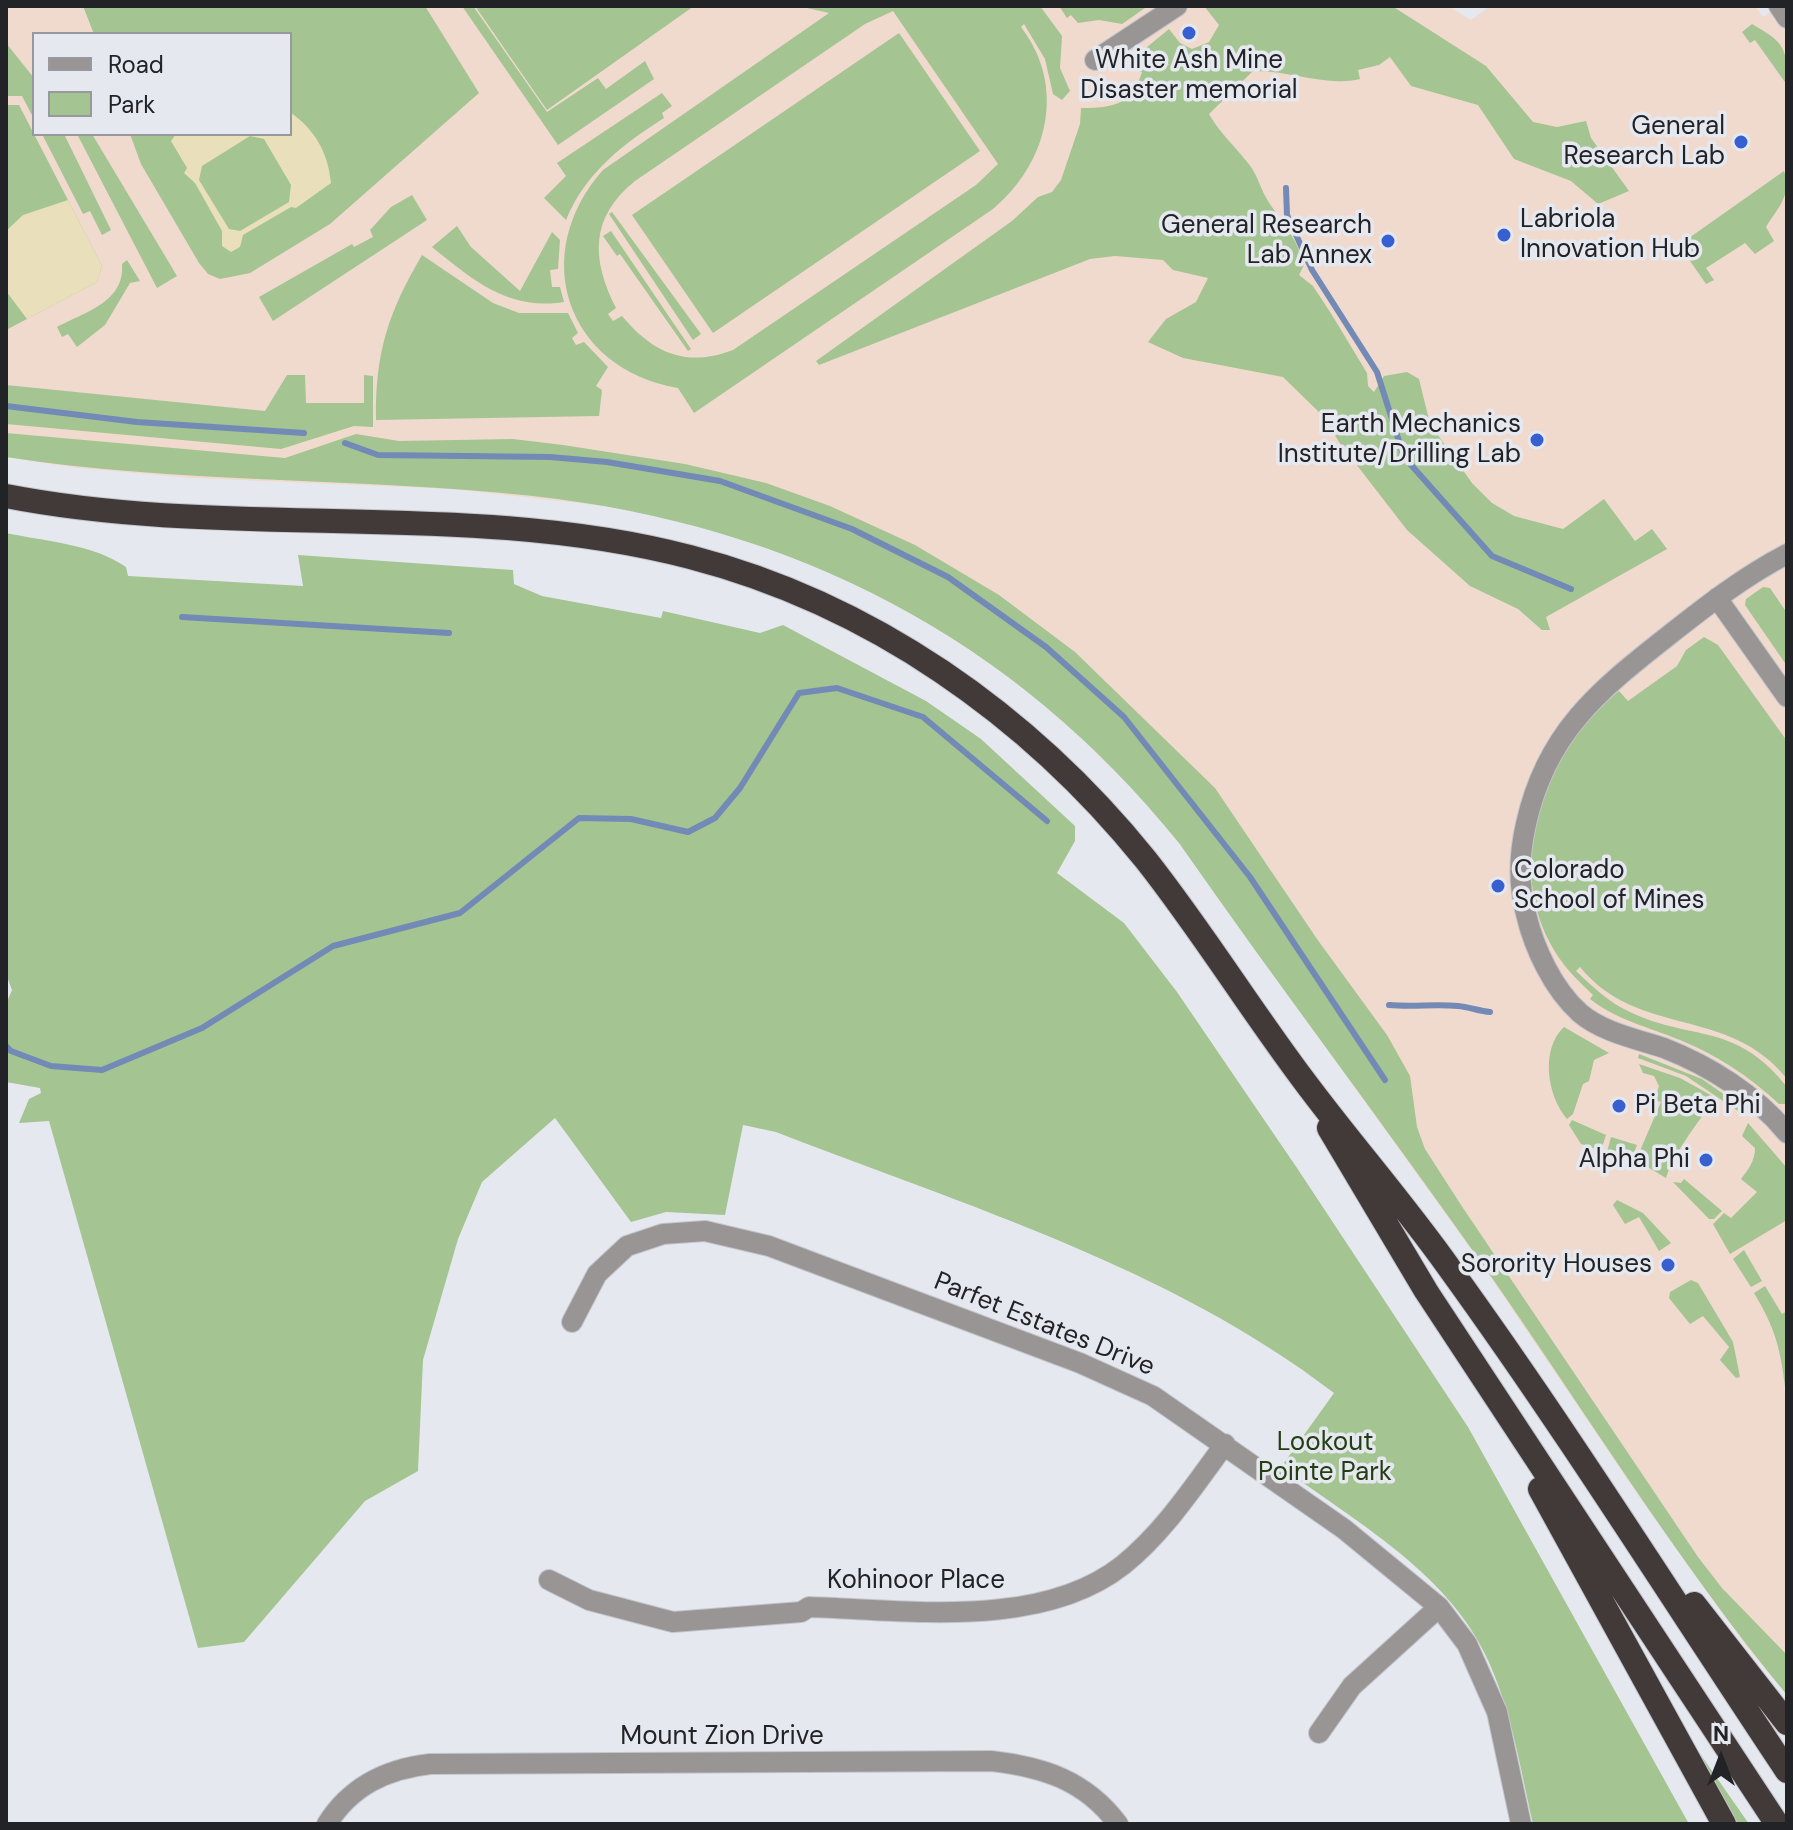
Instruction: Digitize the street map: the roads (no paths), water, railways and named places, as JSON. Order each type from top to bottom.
[{"type":"highway","points":[[6,496],[164,516],[481,528],[583,537],[691,557],[758,578],[823,605],[896,643],[965,687],[1071,776],[1157,875],[1306,1083],[1428,1238],[1563,1434],[1787,1771]]},
{"type":"highway","points":[[1306,1083],[1364,1191],[1466,1354],[1777,1824]]},
{"type":"highway","points":[[1466,1354],[1724,1824]]},
{"type":"highway","points":[[1563,1434],[1787,1723]]},
{"type":"street","points":[[1095,60],[1177,6]]},
{"type":"street","points":[[1779,6],[1787,18]]},
{"type":"street","points":[[1787,554],[1717,598],[1599,692],[1556,744],[1540,774],[1521,844],[1522,900],[1541,957],[1565,998],[1582,1015],[1702,1065],[1737,1088],[1787,1133]]},
{"type":"street","points":[[1717,598],[1787,697]]},
{"type":"street","name":"Parfet Estates Drive","points":[[572,1322],[597,1274],[627,1246],[663,1234],[705,1231],[769,1246],[1080,1363],[1153,1396],[1344,1529],[1439,1607],[1467,1644],[1497,1712],[1521,1824]]},
{"type":"street","name":"Kohinoor Place","points":[[549,1580],[589,1600],[673,1622],[801,1612],[809,1607],[988,1610],[1050,1602],[1121,1566],[1151,1539],[1225,1444]]},
{"type":"street","points":[[1319,1733],[1352,1686],[1439,1607]]},
{"type":"street","name":"Mount Zion Drive","points":[[327,1824],[341,1804],[368,1782],[388,1772],[430,1764],[991,1761],[1036,1767],[1094,1798],[1118,1824]]},
{"type":"waterway","points":[[1286,188],[1287,215],[1312,270],[1377,372],[1404,457],[1492,556],[1571,589]]},
{"type":"waterway","points":[[6,406],[137,422],[304,433]]},
{"type":"waterway","points":[[345,443],[378,455],[550,457],[607,462],[720,481],[852,529],[948,577],[1046,647],[1124,717],[1250,877],[1385,1080]]},
{"type":"waterway","points":[[182,617],[449,633]]},
{"type":"waterway","points":[[6,1046],[11,1051],[51,1066],[102,1070],[202,1028],[333,946],[460,913],[579,818],[631,819],[688,832],[715,818],[740,788],[799,693],[837,688],[923,717],[1047,821]]},
{"type":"waterway","points":[[1389,1005],[1458,1006],[1490,1012]]},
{"type":"place","name":"White Ash Mine Disaster memorial","points":[[1189,33]]},
{"type":"place","name":"General Research Lab","points":[[1741,142]]},
{"type":"place","name":"Labriola Innovation Hub","points":[[1504,235]]},
{"type":"place","name":"General Research Lab Annex","points":[[1388,241]]},
{"type":"place","name":"Earth Mechanics Institute/Drilling Lab","points":[[1537,440]]},
{"type":"place","name":"Colorado School of Mines","points":[[1498,886]]},
{"type":"place","name":"Pi Beta Phi","points":[[1619,1106]]},
{"type":"place","name":"Alpha Phi","points":[[1706,1160]]},
{"type":"place","name":"Sorority Houses","points":[[1668,1265]]},
{"type":"park label","name":"Lookout Pointe Park","points":[[1325,1458]]}]
